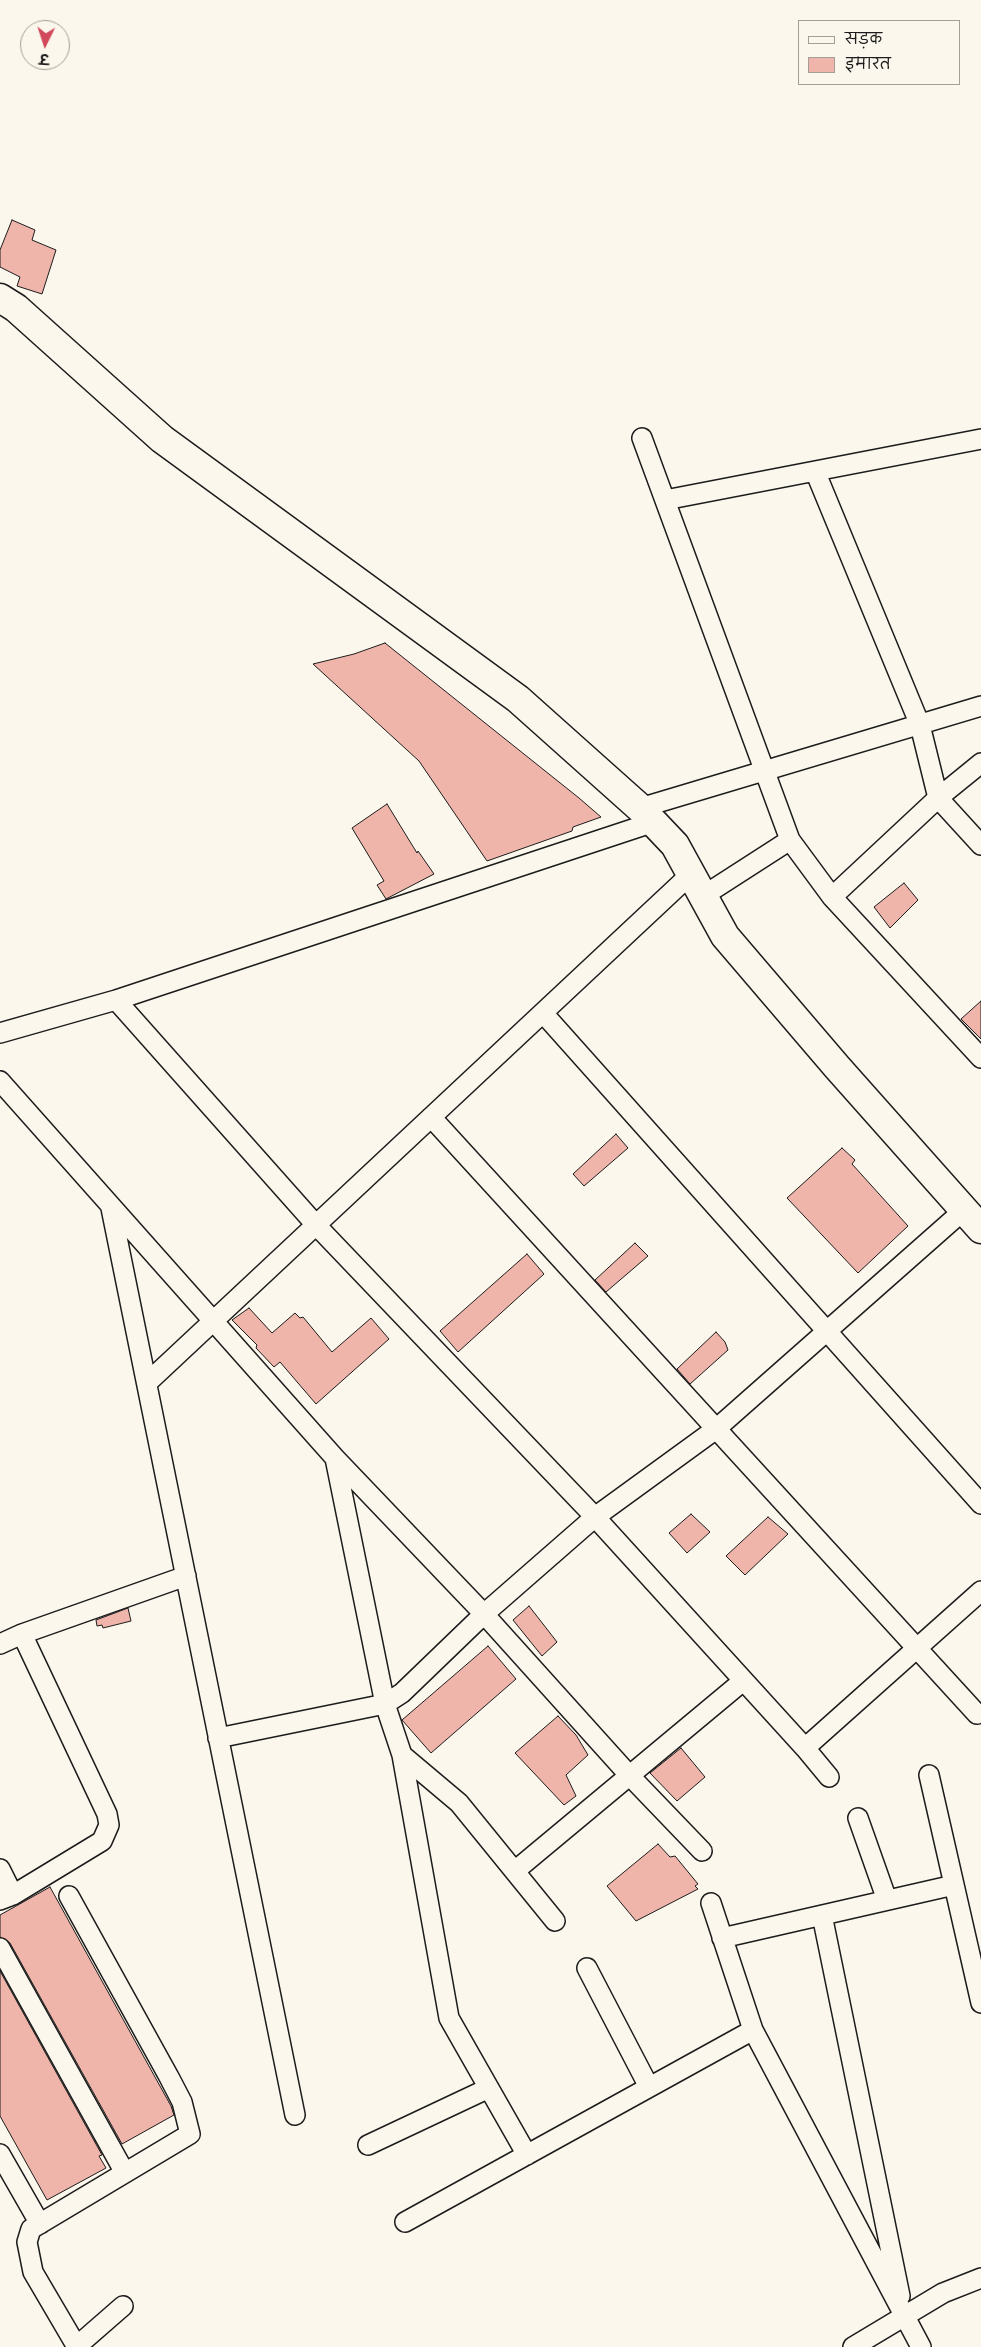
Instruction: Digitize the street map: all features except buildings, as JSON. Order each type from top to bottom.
[{"type":"street","points":[[0,298],[16,308],[162,439],[518,700],[647,815],[675,845],[725,936],[837,1067],[973,1219],[827,1331],[716,1429],[596,1517],[484,1614],[402,1693],[386,1704],[218,1738]]},
{"type":"street","points":[[642,438],[790,840],[832,897],[981,1058]]},
{"type":"street","points":[[665,500],[981,439]]},
{"type":"street","points":[[815,471],[920,725],[938,798],[981,845]]},
{"type":"street","points":[[0,1033],[116,1000],[647,815],[764,771],[981,706]]},
{"type":"street","points":[[832,897],[938,798],[981,763]]},
{"type":"street","points":[[147,1383],[543,1013],[697,885],[790,840]]},
{"type":"street","points":[[116,1000],[316,1225],[596,1517],[829,1777]]},
{"type":"street","points":[[543,1013],[981,1504]]},
{"type":"street","points":[[0,1081],[335,1458],[484,1614],[629,1774],[702,1851]]},
{"type":"street","points":[[431,1117],[978,1714]]},
{"type":"street","points":[[111,1207],[295,2115]]},
{"type":"street","points":[[335,1458],[386,1704],[402,1755],[448,2018],[527,2154]]},
{"type":"street","points":[[0,1644],[22,1634],[186,1576]]},
{"type":"street","points":[[805,1748],[981,1591]]},
{"type":"street","points":[[0,1869],[6,1898],[102,1840],[109,1825],[107,1814],[22,1634]]},
{"type":"street","points":[[516,1870],[742,1681]]},
{"type":"street","points":[[402,1755],[459,1803],[516,1870],[555,1920]]},
{"type":"street","points":[[929,1775],[981,2003]]},
{"type":"street","points":[[858,1818],[887,1900]]},
{"type":"street","points":[[722,1938],[954,1885]]},
{"type":"street","points":[[69,1896],[182,2102],[190,2134],[31,2229],[27,2242],[33,2272],[76,2347],[123,2306]]},
{"type":"street","points":[[711,1903],[753,2030],[922,2347]]},
{"type":"street","points":[[822,1915],[905,2317]]},
{"type":"street","points":[[0,1948],[125,2173]]},
{"type":"street","points":[[587,1968],[649,2087]]},
{"type":"street","points":[[405,2222],[753,2030]]},
{"type":"street","points":[[368,2145],[489,2088]]},
{"type":"street","points":[[0,2154],[40,2224]]},
{"type":"street","points":[[853,2347],[943,2293],[981,2278]]}]
